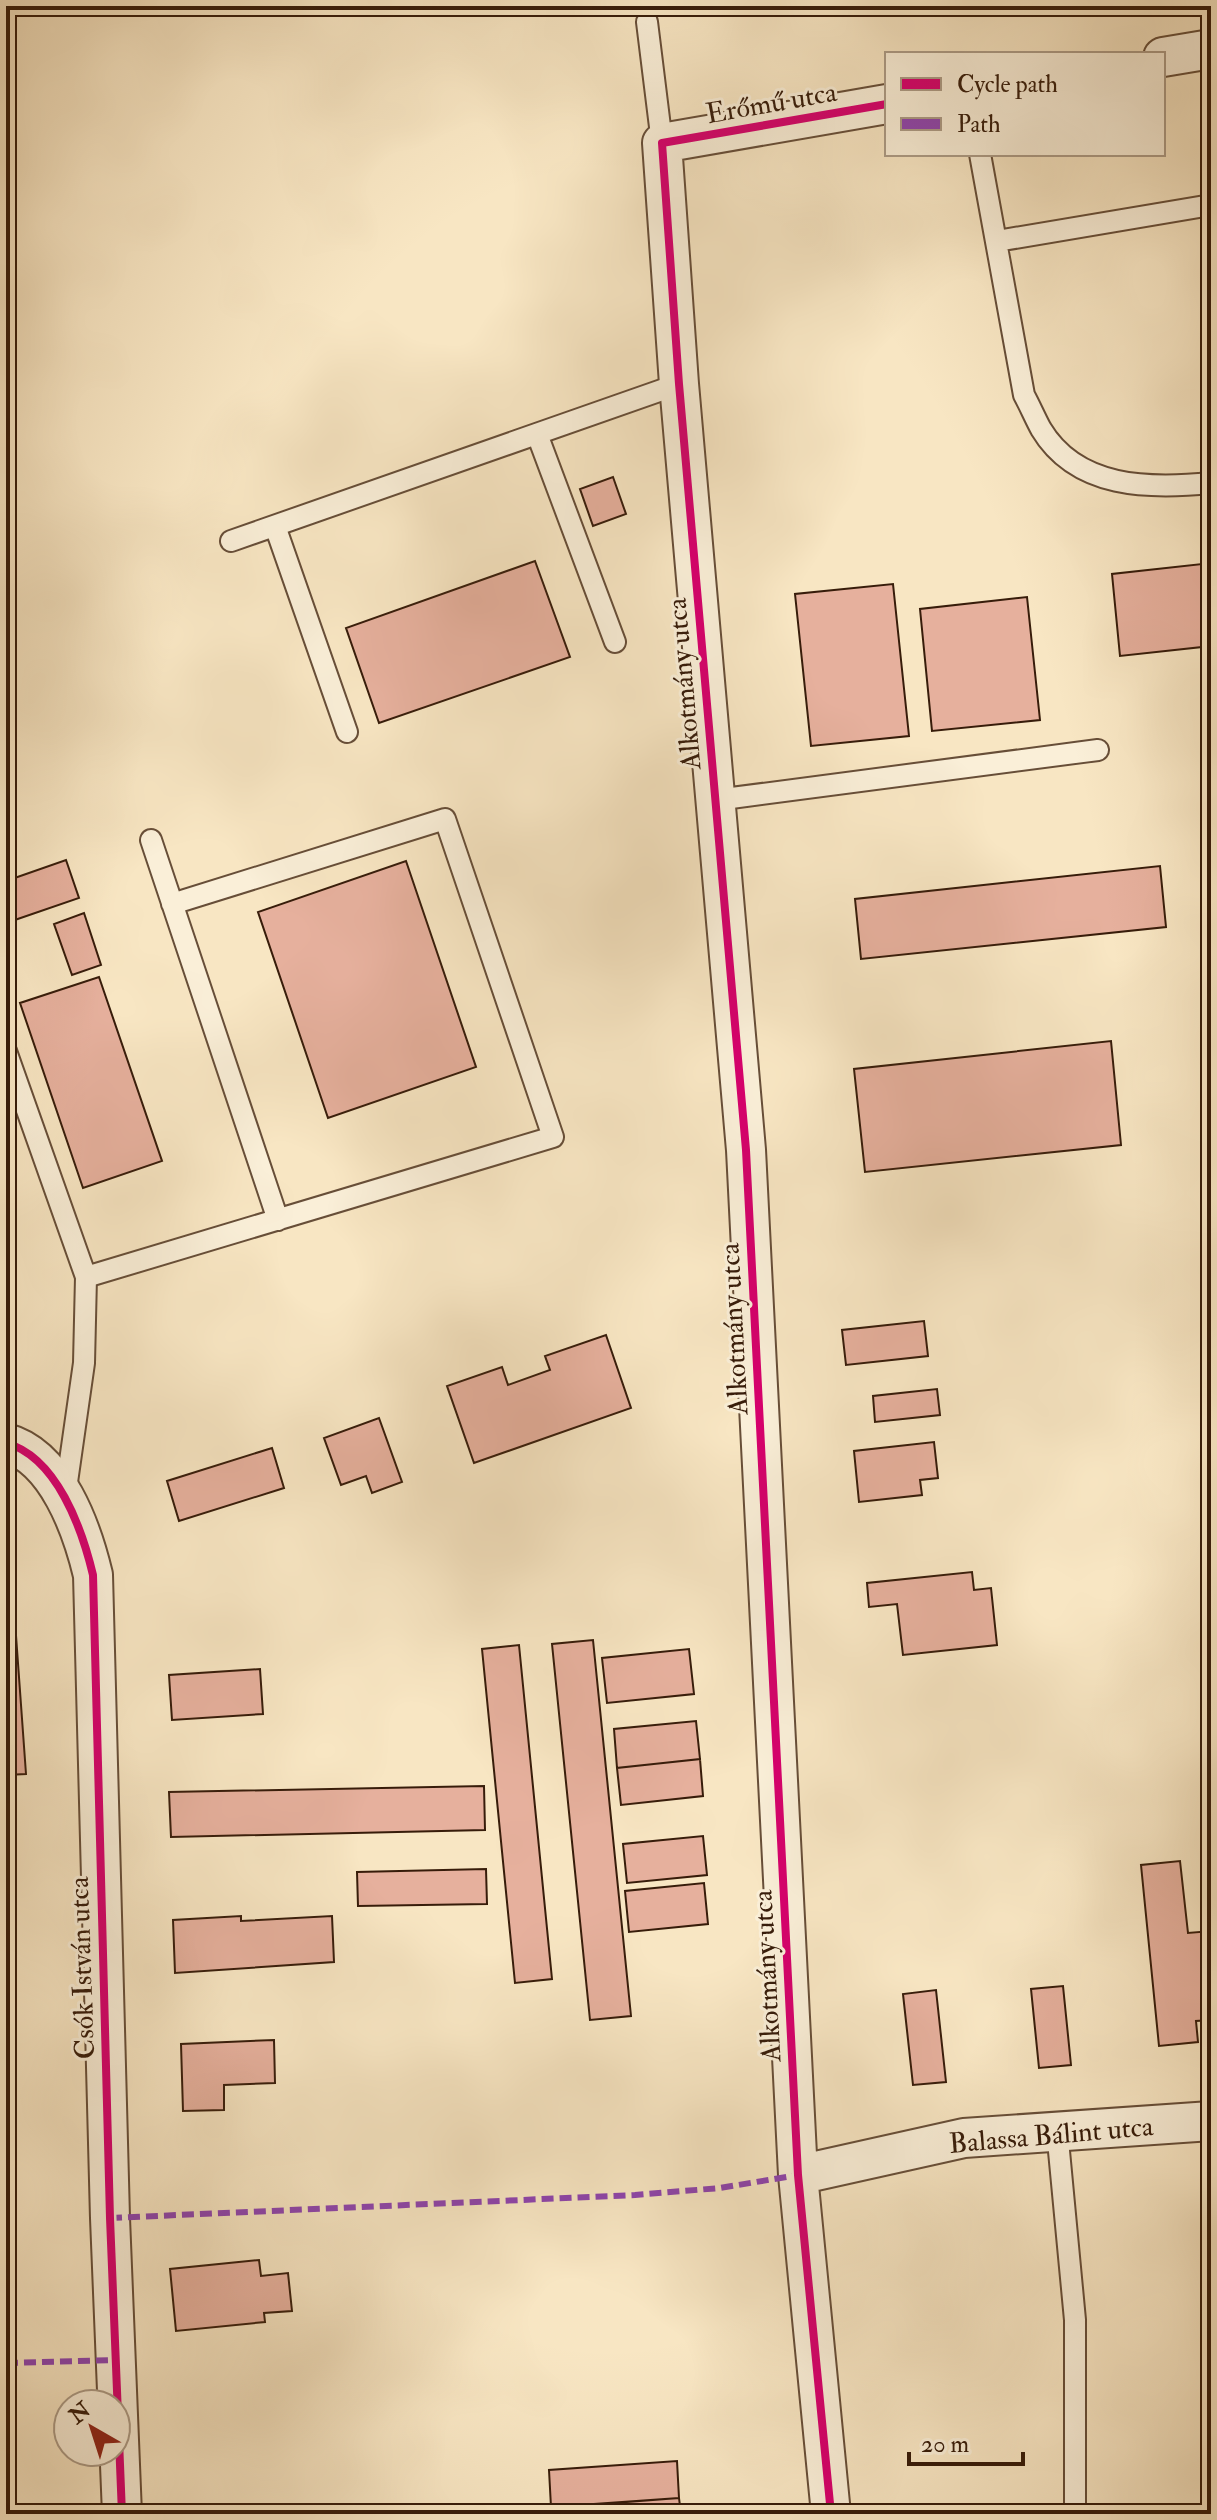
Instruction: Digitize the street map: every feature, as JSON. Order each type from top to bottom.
[{"type":"street","points":[[1165,57],[1211,49]]},
{"type":"street","name":"Erőmű utca","points":[[662,143],[885,104]]},
{"type":"street","name":"Alkotmány utca","points":[[662,143],[679,384],[746,1150],[798,2175],[831,2514]]},
{"type":"street","name":"Csók István utca","points":[[12,1444],[41,1464],[65,1497],[84,1537],[93,1575],[110,2218],[122,2514]]},
{"type":"street","name":"Balassa Bálint utca","points":[[798,2175],[964,2138],[1211,2121]]},
{"type":"lane","points":[[647,22],[662,143]]},
{"type":"lane","points":[[980,156],[1024,395],[1042,430],[1076,467],[1098,477],[1129,483],[1181,486],[1211,483]]},
{"type":"lane","points":[[997,241],[1211,205]]},
{"type":"lane","points":[[231,541],[679,384]]},
{"type":"lane","points":[[537,434],[615,642]]},
{"type":"lane","points":[[275,526],[347,732]]},
{"type":"lane","points":[[716,800],[1098,750]]},
{"type":"lane","points":[[86,1277],[553,1137],[445,819],[172,904]]},
{"type":"lane","points":[[151,840],[278,1220]]},
{"type":"lane","points":[[6,1051],[86,1277],[84,1363],[65,1497]]},
{"type":"lane","points":[[1057,2130],[1075,2320],[1075,2514]]},
{"type":"building","points":[[613,477],[626,514],[593,526],[580,489]]},
{"type":"building","points":[[535,561],[570,657],[379,723],[346,628]]},
{"type":"building","points":[[1211,563],[1211,646],[1120,656],[1112,574]]},
{"type":"building","points":[[893,584],[909,736],[811,746],[795,594]]},
{"type":"building","points":[[1027,597],[1040,720],[932,731],[920,609]]},
{"type":"building","points":[[66,860],[79,898],[6,923],[6,881]]},
{"type":"building","points":[[406,861],[476,1067],[328,1118],[258,912]]},
{"type":"building","points":[[1160,866],[1166,927],[861,959],[855,899]]},
{"type":"building","points":[[84,913],[101,965],[72,975],[54,924]]},
{"type":"building","points":[[99,977],[162,1161],[83,1188],[20,1003]]},
{"type":"building","points":[[1111,1041],[1121,1145],[865,1172],[854,1069]]},
{"type":"building","points":[[924,1321],[928,1356],[846,1365],[842,1330]]},
{"type":"building","points":[[606,1335],[631,1408],[474,1463],[447,1386],[502,1367],[508,1385],[550,1370],[545,1356]]},
{"type":"building","points":[[937,1389],[940,1415],[875,1422],[873,1396]]},
{"type":"building","points":[[379,1418],[402,1482],[372,1493],[366,1476],[341,1485],[324,1438]]},
{"type":"building","points":[[934,1442],[938,1478],[920,1480],[922,1495],[859,1502],[854,1451]]},
{"type":"building","points":[[272,1448],[284,1488],[179,1521],[167,1481]]},
{"type":"building","points":[[972,1572],[974,1590],[991,1588],[997,1645],[903,1655],[897,1604],[869,1607],[867,1583]]},
{"type":"building","points":[[13,1594],[26,1774],[6,1775],[6,1595]]},
{"type":"building","points":[[593,1640],[631,2016],[590,2020],[552,1644]]},
{"type":"building","points":[[519,1645],[552,1979],[515,1983],[482,1649]]},
{"type":"building","points":[[689,1649],[694,1694],[607,1703],[602,1658]]},
{"type":"building","points":[[260,1669],[263,1714],[172,1720],[169,1675]]},
{"type":"building","points":[[696,1721],[700,1759],[617,1768],[614,1729]]},
{"type":"building","points":[[700,1759],[703,1796],[621,1805],[617,1768]]},
{"type":"building","points":[[484,1786],[485,1830],[171,1837],[169,1792]]},
{"type":"building","points":[[703,1836],[707,1875],[627,1883],[623,1844]]},
{"type":"building","points":[[1180,1861],[1188,1933],[1211,1931],[1211,2020],[1196,2021],[1198,2042],[1159,2046],[1141,1865]]},
{"type":"building","points":[[486,1869],[487,1904],[358,1906],[357,1872]]},
{"type":"building","points":[[704,1883],[708,1924],[629,1932],[625,1891]]},
{"type":"building","points":[[241,1916],[241,1921],[332,1916],[334,1962],[175,1973],[173,1920]]},
{"type":"building","points":[[1063,1986],[1071,2065],[1039,2068],[1031,1989]]},
{"type":"building","points":[[936,1990],[946,2082],[913,2085],[903,1994]]},
{"type":"building","points":[[274,2040],[275,2083],[224,2085],[224,2110],[183,2111],[181,2044]]},
{"type":"building","points":[[259,2260],[261,2276],[288,2273],[292,2311],[264,2313],[265,2322],[176,2331],[170,2269]]},
{"type":"building","points":[[677,2461],[679,2498],[551,2507],[549,2470]]},
{"type":"building","points":[[679,2498],[681,2514],[535,2514],[535,2509]]},
{"type":"marked path","points":[[110,2218],[635,2195],[720,2188],[798,2175]]},
{"type":"marked path","points":[[6,2363],[116,2360]]},
{"type":"cycle path","points":[[831,2514],[798,2175],[746,1150],[679,384],[662,143],[885,104]]},
{"type":"cycle path","points":[[6,1443],[40,1463],[53,1479],[74,1517],[93,1575],[110,2218],[122,2514]]}]
